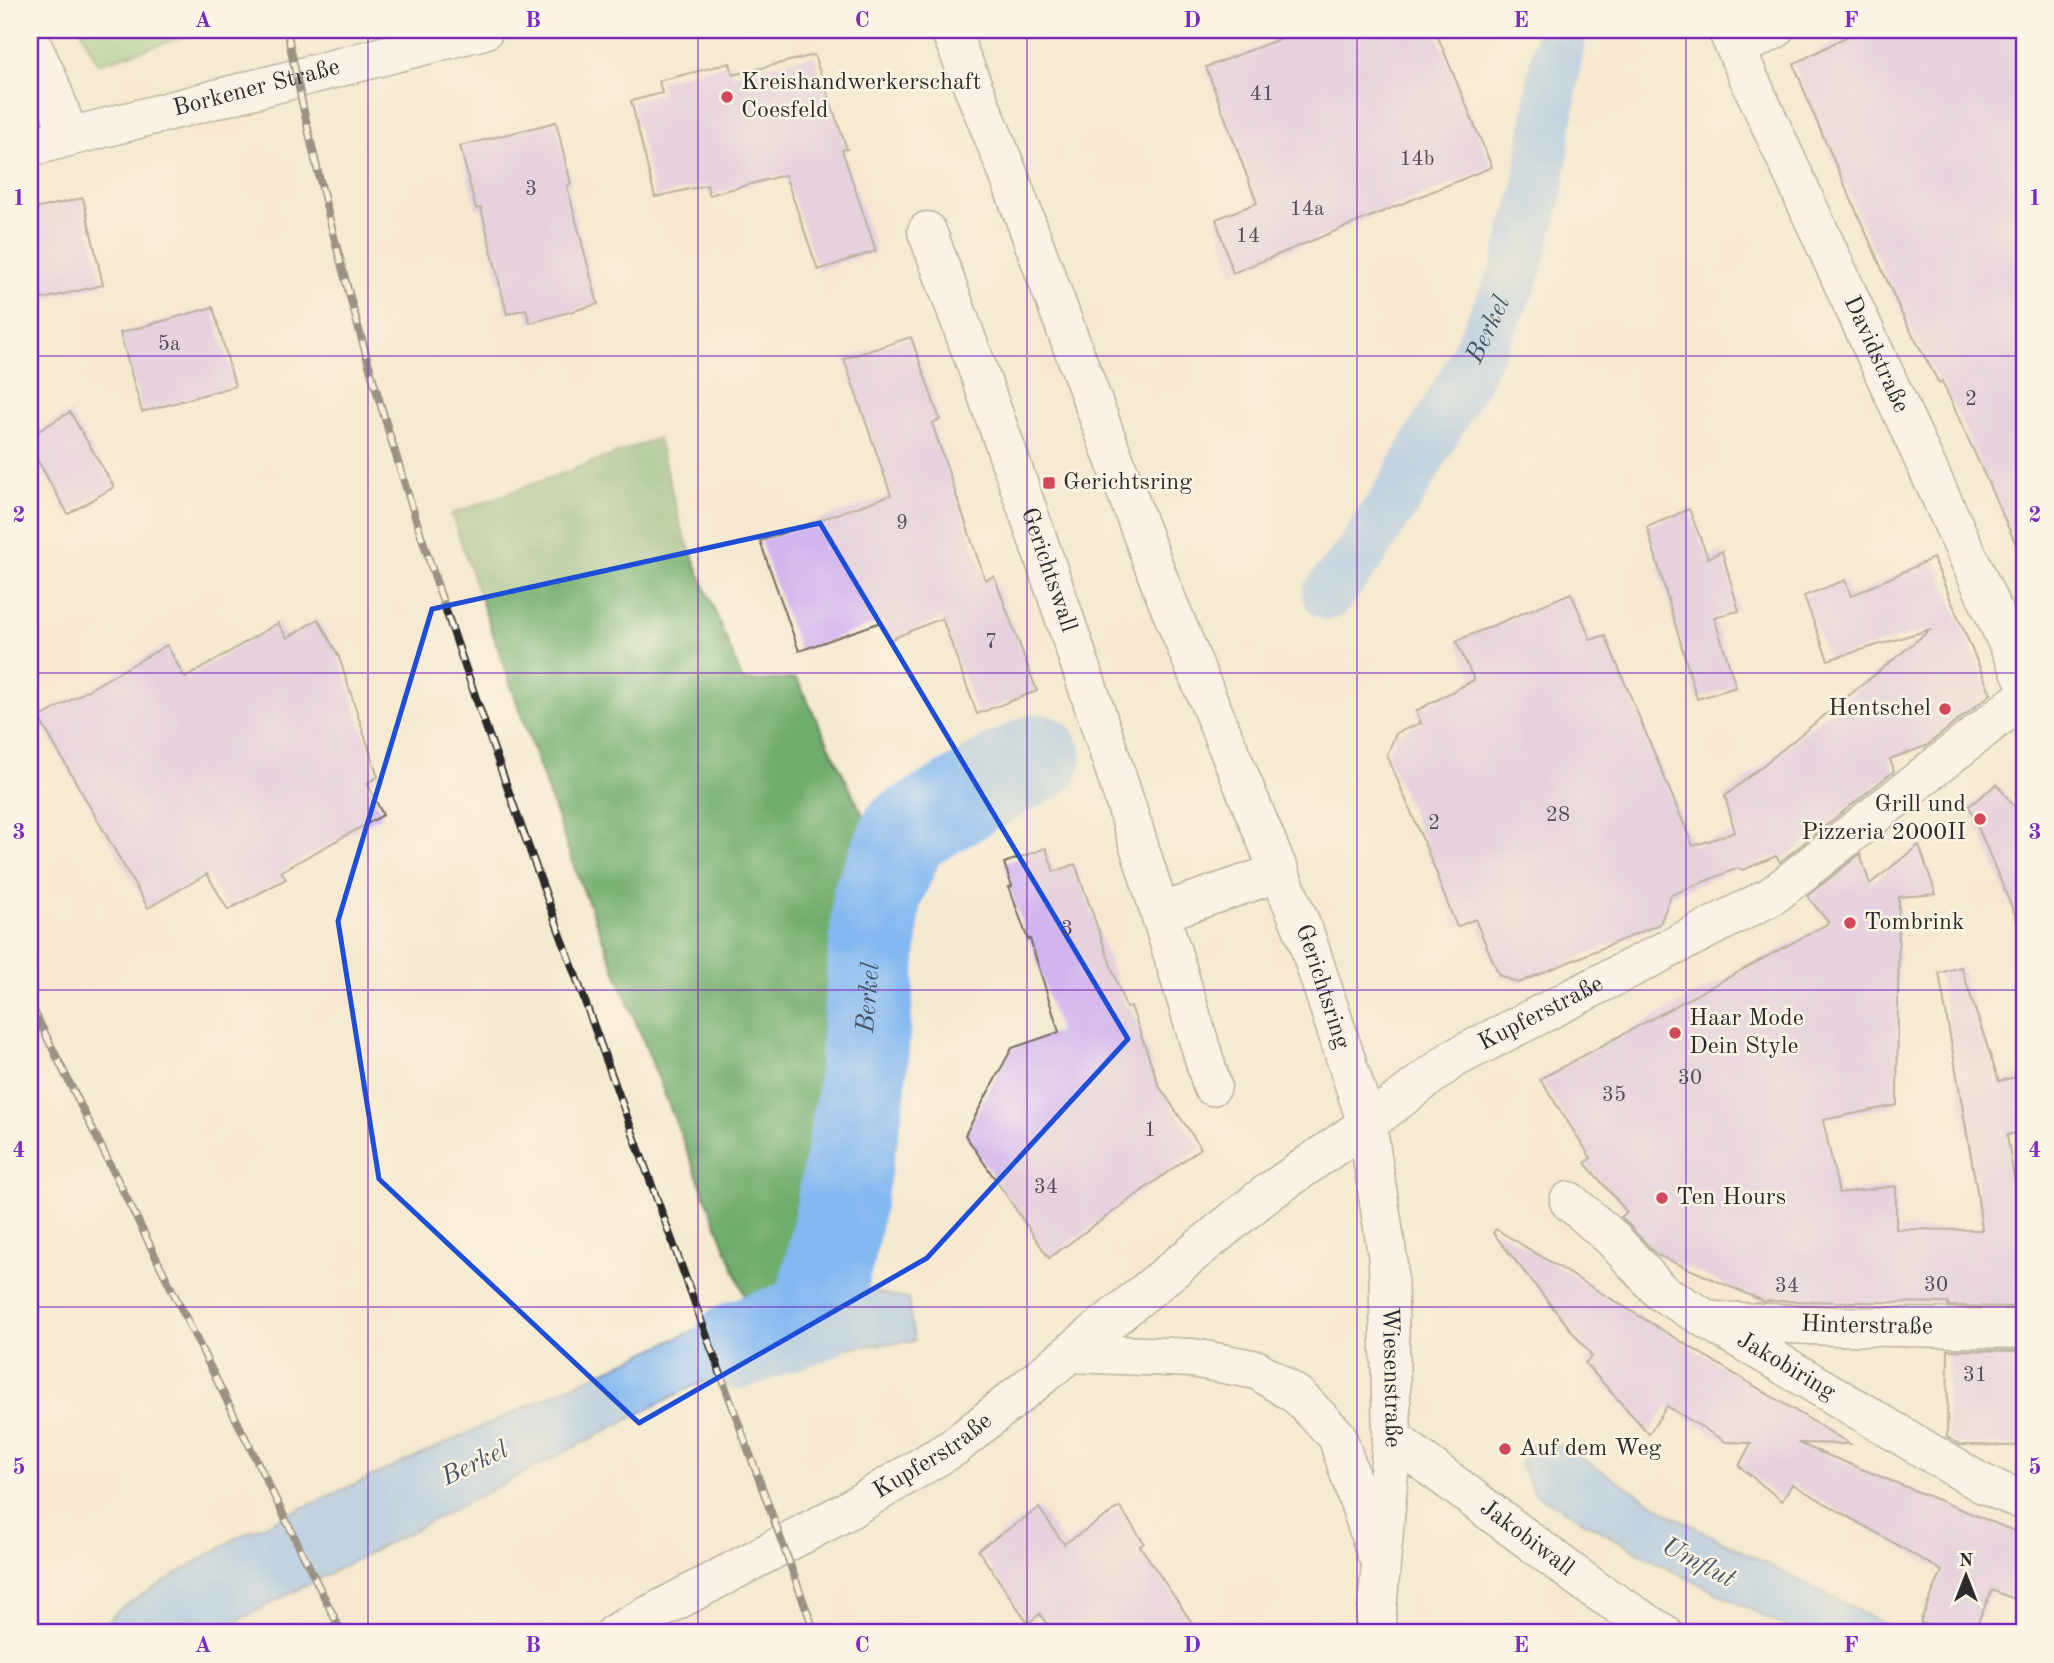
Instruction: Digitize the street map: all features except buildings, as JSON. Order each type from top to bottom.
[{"type":"street","name":"Borkener Straße","points":[[30,147],[383,43],[484,30]]},
{"type":"street","name":"Gerichtsring","points":[[950,30],[1011,180],[1162,588],[1306,937],[1367,1124]]},
{"type":"street","points":[[1731,39],[1774,30]]},
{"type":"street","name":"Davidstraße","points":[[1731,39],[2024,679]]},
{"type":"street","points":[[30,41],[48,79],[69,136]]},
{"type":"street","name":"Gerichtswall","points":[[927,231],[1076,649],[1212,1086]]},
{"type":"street","name":"Kupferstraße","points":[[615,1633],[843,1513],[954,1447],[1265,1195],[1367,1124],[1453,1059],[1772,896],[2024,697]]},
{"type":"street","points":[[1160,913],[1280,872]]},
{"type":"street","name":"Wiesenstraße","points":[[1367,1124],[1388,1260],[1392,1438],[1375,1633]]},
{"type":"street","name":"Jakobiring","points":[[1569,1201],[1612,1238],[1661,1292],[1981,1483],[2024,1501]]},
{"type":"street","name":"Hinterstraße","points":[[1708,1321],[2024,1329]]},
{"type":"street","points":[[1071,1353],[1192,1358],[1256,1370],[1298,1396],[1337,1436],[1381,1569]]},
{"type":"street","name":"Jakobiwall","points":[[1392,1438],[1594,1589],[1663,1633]]},
{"type":"highlighted area","points":[[820,523],[1128,1039],[927,1258],[639,1423],[379,1179],[338,921],[432,609]]},
{"type":"green space","points":[[81,30],[206,30],[98,64]]},
{"type":"green space","points":[[658,438],[682,530],[743,681],[797,679],[876,842],[852,960],[841,1096],[810,1278],[749,1306],[576,872],[451,514]]},
{"type":"water","points":[[810,1278],[908,1299],[914,1341],[778,1355],[691,1387],[214,1633],[95,1633],[121,1608],[236,1538]]},
{"type":"water","name":"Umflut","points":[[1533,1443],[1563,1446],[1673,1516],[1902,1633],[1798,1633],[1669,1569],[1535,1494],[1520,1464]]},
{"type":"waterway","name":"Berkel","points":[[1328,594],[1359,555],[1400,492],[1468,373],[1514,276],[1538,189],[1562,30]]},
{"type":"waterway","name":"Berkel","points":[[737,1345],[816,1317],[833,1245],[861,1096],[877,896],[904,833],[1038,758]]},
{"type":"railway","points":[[287,30],[341,265],[409,498],[486,728],[815,1633]]},
{"type":"railway","points":[[30,1003],[342,1633]]},
{"type":"place","name":"Kreishandwerkerschaft Coesfeld","points":[[727,97]]},
{"type":"place","name":"Gerichtsring","points":[[1049,483]]},
{"type":"place","name":"Hentschel","points":[[1945,709]]},
{"type":"place","name":"Grill und Pizzeria 2000II","points":[[1980,819]]},
{"type":"place","name":"Tombrink","points":[[1850,923]]},
{"type":"place","name":"Haar Mode Dein Style","points":[[1675,1033]]},
{"type":"place","name":"Ten Hours","points":[[1662,1198]]},
{"type":"place","name":"Auf dem Weg","points":[[1505,1449]]}]
